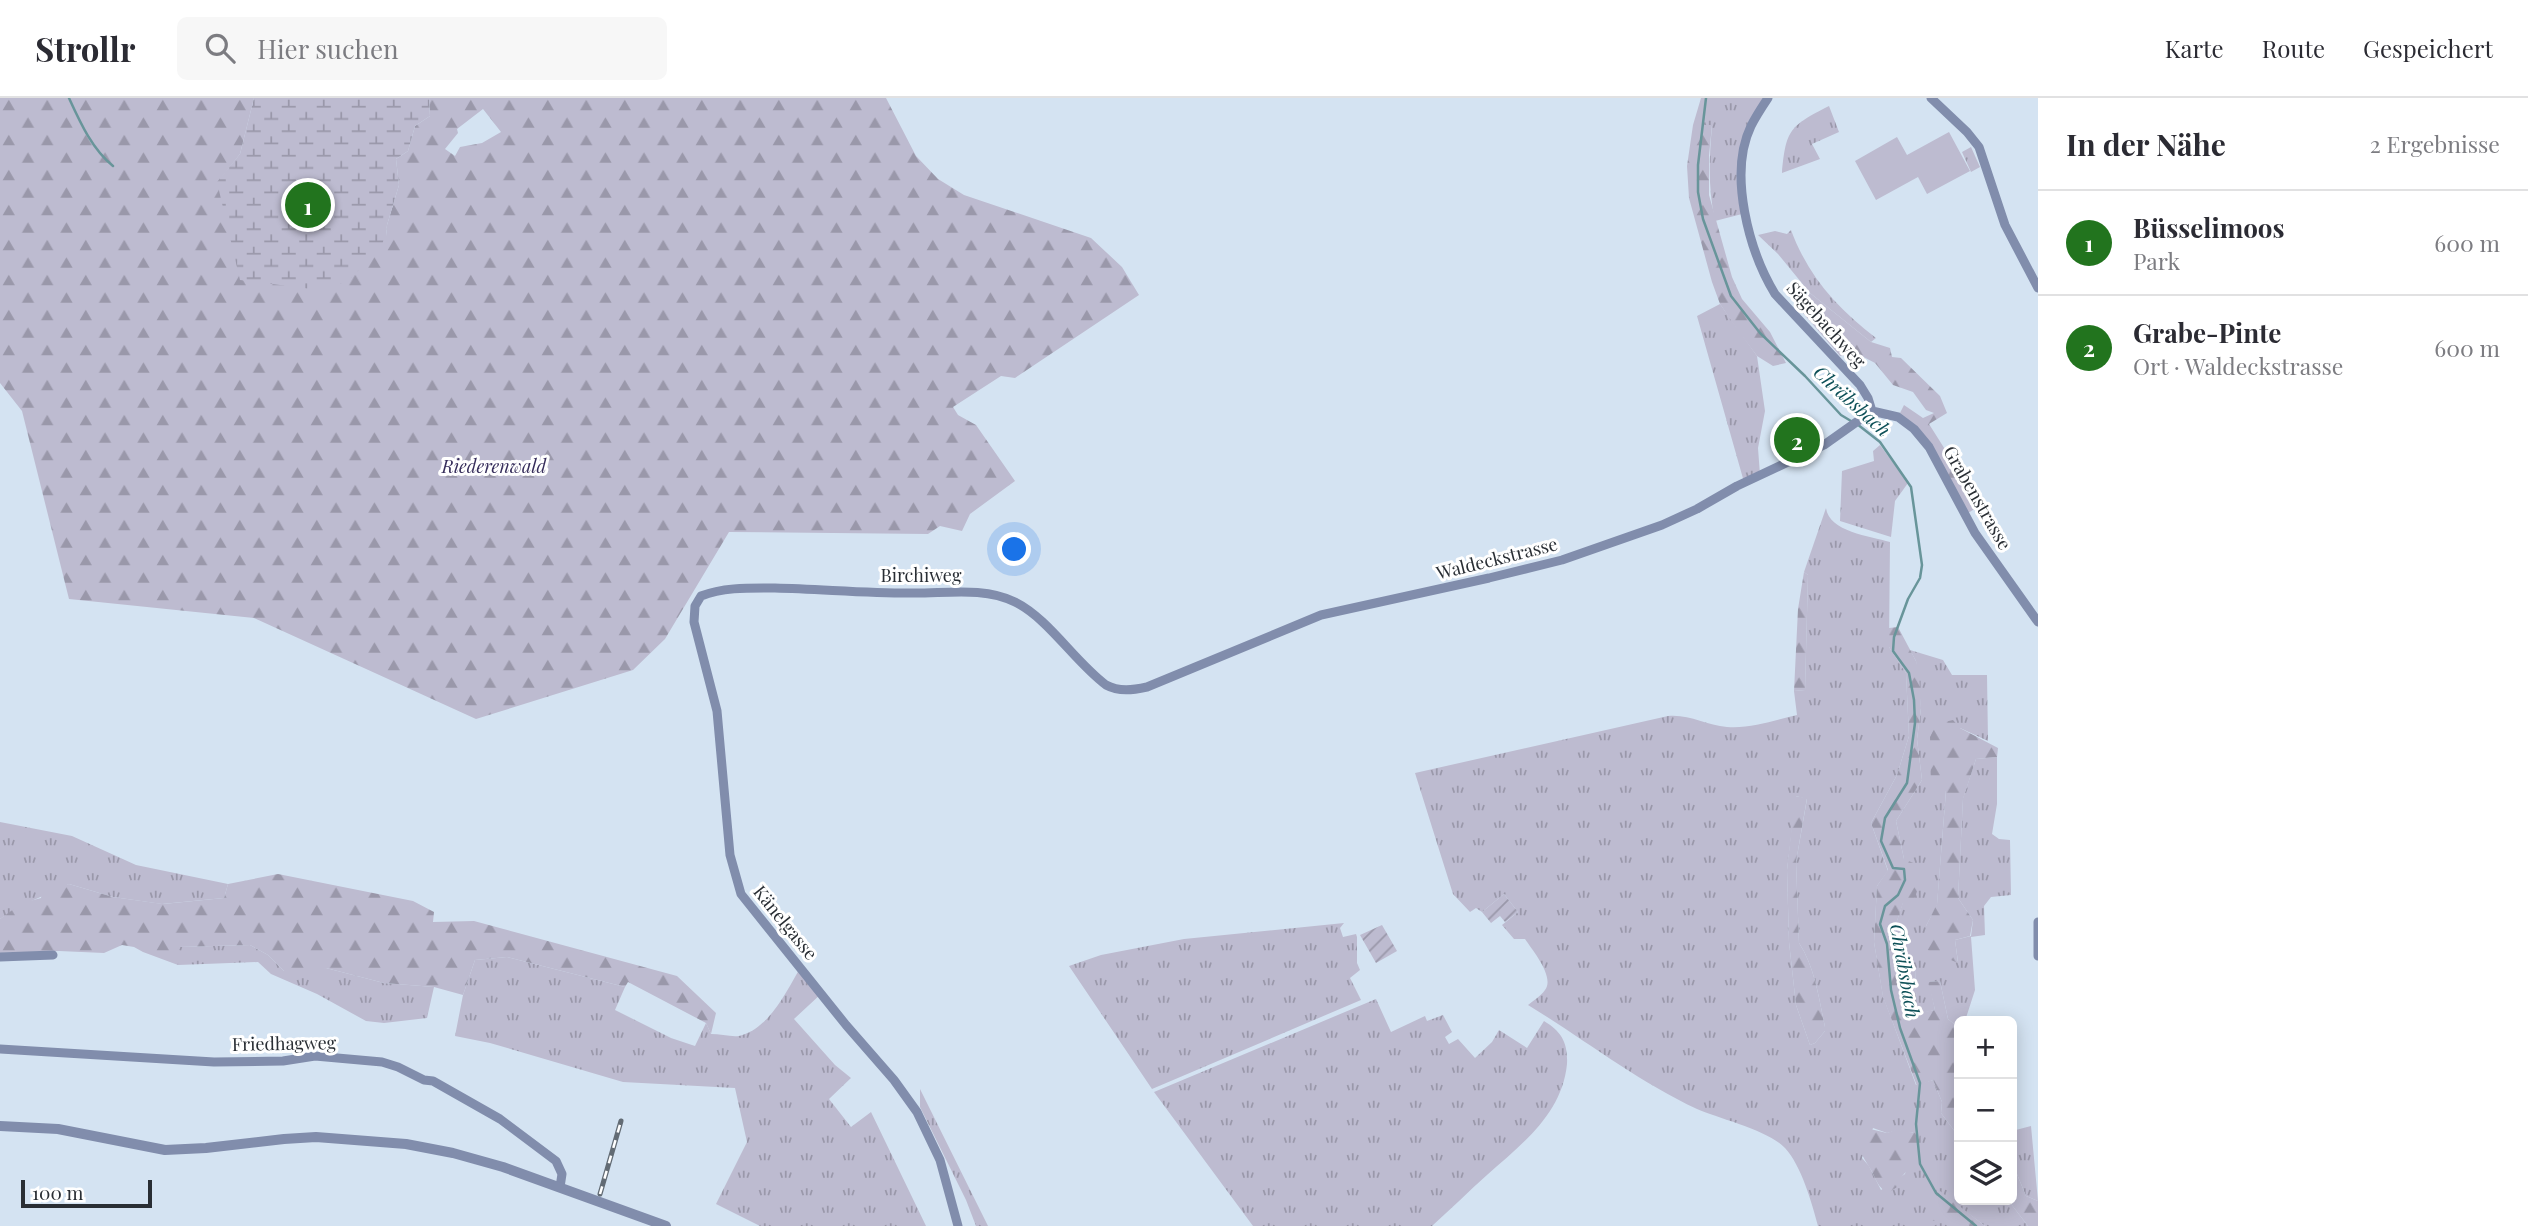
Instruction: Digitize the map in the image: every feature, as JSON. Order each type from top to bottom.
[{"type":"street","name":"Sägebachweg","points":[[1768,98],[1750,127],[1746,141],[1742,186],[1749,232],[1775,294],[1860,385],[1872,411]]},
{"type":"street","points":[[1931,98],[1979,147],[2006,225],[2038,288]]},
{"type":"street","name":"Waldeckstrasse","points":[[1112,688],[1127,690],[1147,687],[1321,614],[1489,578],[1562,560],[1600,547],[1697,509],[1737,486],[1824,445],[1872,411]]},
{"type":"street","name":"Grabenstrasse","points":[[1872,411],[1898,417],[1929,447],[1975,533],[2038,622]]},
{"type":"street","name":"Birchiweg","points":[[697,599],[713,592],[753,588],[909,593],[972,592],[995,595],[1025,608],[1090,672],[1112,688]]},
{"type":"street","name":"Känelgasse","points":[[697,599],[694,622],[717,711],[730,855],[741,894],[846,1026],[894,1080],[917,1112],[940,1160],[958,1226]]},
{"type":"street","points":[[2038,922],[2038,956]]},
{"type":"street","points":[[0,957],[53,955]]},
{"type":"street","name":"Friedhagweg","points":[[0,1049],[214,1062],[284,1061],[314,1056],[382,1062],[424,1080],[433,1081],[499,1119],[556,1161],[562,1174],[560,1187]]},
{"type":"street","points":[[0,1125],[58,1129],[165,1150],[307,1138],[396,1143],[476,1159],[666,1226]]},
{"type":"green space","name":"Riederenwald","points":[[0,98],[254,98],[240,154],[218,182],[386,236],[399,185],[396,159],[408,151],[415,126],[430,116],[429,98],[886,98],[916,156],[938,179],[964,195],[1091,238],[1122,267],[1139,295],[1015,378],[1001,376],[953,407],[958,415],[976,425],[1015,481],[970,514],[962,531],[940,526],[928,534],[729,532],[665,639],[633,670],[476,719],[254,618],[69,599],[22,411],[0,383]],"holes":[[[483,109],[501,132],[482,143],[460,147],[455,156],[445,149],[458,133],[457,129]]]},
{"type":"green space","points":[[254,98],[429,98],[430,116],[415,126],[408,151],[396,159],[399,185],[386,236],[379,250],[347,282],[312,289],[240,280],[217,182],[240,154]]},
{"type":"green space","points":[[1701,98],[1764,98],[1743,140],[1742,214],[1715,221],[1710,174],[1712,126],[1693,125]]},
{"type":"green space","points":[[1829,106],[1839,132],[1812,144],[1820,159],[1782,173],[1792,130]]},
{"type":"green space","points":[[1693,125],[1712,125],[1709,195],[1732,277],[1742,299],[1770,332],[1786,363],[1773,366],[1757,356],[1720,304],[1689,198],[1687,166]]},
{"type":"green space","points":[[1949,132],[1970,171],[1927,194],[1918,177],[1876,200],[1855,161],[1897,137],[1907,155]]},
{"type":"green space","points":[[1971,147],[1980,167],[1971,172],[1962,152]]},
{"type":"green space","points":[[1791,230],[1806,262],[1825,290],[1876,338],[1871,342],[1810,293],[1778,254],[1758,235],[1775,231],[1787,234]]},
{"type":"green space","points":[[1810,293],[1871,342],[1890,348],[1892,357],[1901,358],[1940,396],[1947,413],[1929,424],[1977,500],[1976,508],[1962,517],[1944,480],[1948,476],[1900,413],[1904,405],[1923,418],[1934,413],[1926,410],[1913,392],[1893,385],[1875,363],[1856,353],[1840,356],[1796,305]]},
{"type":"green space","points":[[1720,304],[1757,356],[1765,411],[1758,448],[1760,475],[1744,482],[1697,316]]},
{"type":"green space","points":[[1880,445],[1908,483],[1895,501],[1891,537],[1840,521],[1842,471],[1874,461],[1873,451]]},
{"type":"green space","points":[[1826,508],[1834,523],[1842,528],[1890,542],[1889,647],[1906,673],[1909,736],[1897,775],[1871,823],[1888,871],[1877,886],[1874,942],[1883,996],[1916,1085],[1933,1080],[1942,1102],[1941,1113],[1954,1130],[1954,1203],[1940,1192],[1969,1226],[1818,1226],[1801,1174],[1785,1148],[1756,1130],[1697,1109],[1675,1098],[1528,1005],[1545,990],[1547,978],[1542,964],[1525,939],[1514,939],[1502,925],[1518,912],[1504,894],[1482,912],[1476,908],[1470,912],[1453,894],[1415,773],[1668,716],[1719,726],[1745,727],[1797,715],[1794,691],[1805,690],[1808,575],[1804,572]],"holes":[[[1796,796],[1807,799],[1796,862],[1799,943],[1813,973],[1825,1027],[1825,1031],[1810,1045],[1796,1005],[1789,942],[1787,870]],[[1873,1128],[1887,1133],[1898,1130],[1913,1132],[1905,1174],[1881,1190],[1862,1158]]]},
{"type":"green space","points":[[1804,572],[1808,575],[1805,690],[1794,691],[1798,609]]},
{"type":"green space","points":[[1898,627],[1919,672],[1921,708],[1917,739],[1922,780],[1896,821],[1904,859],[1925,868],[1914,900],[1903,903],[1895,927],[1899,954],[1915,968],[1917,1013],[1935,1010],[1928,982],[1940,981],[1948,1019],[1954,1024],[1954,1130],[1941,1113],[1942,1102],[1933,1080],[1917,1086],[1883,997],[1874,942],[1877,886],[1888,870],[1871,823],[1897,775],[1909,736],[1906,673],[1889,647],[1889,628]]},
{"type":"green space","points":[[1910,650],[1943,660],[1952,675],[1987,675],[1988,741],[1960,728],[1931,790],[1946,790],[1937,905],[1926,926],[1958,962],[1955,940],[1971,936],[1973,920],[1958,898],[1963,798],[1976,759],[1997,757],[1997,804],[1992,834],[1999,839],[2010,840],[2011,895],[1991,897],[1984,906],[1985,935],[1971,937],[1975,990],[1967,1016],[1954,1016],[1954,1024],[1948,1019],[1940,981],[1929,982],[1935,1010],[1917,1014],[1915,968],[1899,954],[1895,927],[1903,902],[1904,859],[1896,821],[1922,780],[1917,739],[1921,708],[1916,661]]},
{"type":"green space","points":[[1953,720],[1960,728],[1998,748],[1997,757],[1976,759],[1963,799],[1958,898],[1973,920],[1970,936],[1955,940],[1958,963],[1925,949],[1926,926],[1937,904],[1946,791],[1931,790],[1930,737],[1936,724]]},
{"type":"green space","points":[[1795,796],[1807,798],[1796,862],[1799,943],[1813,973],[1825,1027],[1825,1031],[1815,1043],[1810,1045],[1796,1005],[1789,942],[1787,870]]},
{"type":"green space","points":[[0,822],[72,836],[136,865],[228,884],[224,898],[162,904],[113,897],[69,884],[0,919]]},
{"type":"green space","points":[[278,874],[413,901],[434,912],[433,922],[474,921],[677,976],[716,1013],[711,1034],[706,1023],[628,982],[625,987],[507,957],[475,960],[463,995],[434,987],[384,983],[326,968],[308,978],[284,971],[268,955],[250,945],[179,947],[178,965],[134,947],[122,945],[104,953],[0,953],[0,919],[22,903],[41,898],[42,891],[69,884],[113,897],[163,904],[224,898],[228,884]]},
{"type":"green space","points":[[1504,894],[1518,912],[1505,922],[1500,916],[1491,923],[1482,912]]},
{"type":"green space","points":[[1344,923],[1340,928],[1343,937],[1356,934],[1357,937],[1357,963],[1360,970],[1350,978],[1361,1000],[1152,1089],[1069,966],[1101,955],[1184,939]]},
{"type":"green space","points":[[1382,925],[1397,951],[1376,963],[1360,935]]},
{"type":"green space","points":[[250,945],[268,955],[284,971],[326,968],[384,983],[434,987],[427,1018],[384,1023],[366,1021],[317,994],[271,974],[258,962],[178,965],[178,947]]},
{"type":"green space","points":[[507,957],[625,987],[615,1010],[671,1038],[695,1046],[706,1023],[711,1034],[733,1036],[739,1036],[759,1026],[776,1008],[800,968],[822,993],[794,1019],[835,1065],[851,1078],[829,1099],[851,1127],[871,1112],[926,1226],[760,1226],[716,1204],[747,1142],[735,1088],[623,1082],[490,1043],[455,1036],[463,995],[475,960]]},
{"type":"green space","points":[[1376,999],[1391,1032],[1425,1016],[1427,1021],[1443,1015],[1452,1032],[1445,1037],[1449,1044],[1458,1039],[1475,1058],[1492,1042],[1499,1030],[1527,1048],[1544,1021],[1563,1039],[1567,1064],[1564,1082],[1549,1113],[1526,1139],[1432,1226],[1253,1226],[1154,1092]]},
{"type":"green space","points":[[920,1089],[988,1226],[976,1226],[920,1107]]},
{"type":"green space","points":[[2031,1126],[2038,1201],[2026,1196],[2017,1174],[2017,1130]]},
{"type":"green space","points":[[1866,1128],[1887,1133],[1898,1129],[1920,1134],[1915,1161],[1899,1180],[1897,1187],[1888,1193],[1878,1183],[1859,1149],[1859,1139]]},
{"type":"green space","points":[[2017,1174],[2026,1196],[2038,1201],[2038,1226],[2028,1226],[2012,1205],[2017,1205]]},
{"type":"green space","points":[[1940,1191],[1954,1202],[1954,1205],[1958,1205],[1985,1226],[1969,1226],[1962,1220],[1930,1221],[1929,1206]]},
{"type":"green space","points":[[1957,1205],[2012,1205],[2028,1226],[1985,1226]]},
{"type":"waterway","points":[[69,98],[82,126],[113,166]]},
{"type":"waterway","name":"Chräbsbach","points":[[1706,98],[1698,165],[1698,192],[1703,219],[1731,296],[1760,333],[1841,415],[1851,421]]},
{"type":"waterway","name":"Chräbsbach","points":[[1857,424],[1880,442],[1911,487],[1922,565],[1920,578],[1908,599],[1894,637],[1893,651],[1909,673],[1914,700],[1915,723],[1907,783],[1885,818],[1881,841],[1893,868],[1904,869],[1905,880],[1898,895],[1885,906],[1880,924],[1887,944],[1891,990],[1900,1028],[1920,1083],[1916,1124],[1920,1164],[1936,1193],[1976,1226]]},
{"type":"railway","points":[[600,1194],[621,1121]]},
{"type":"place","name":"Büsselimoos","points":[[308,205]]},
{"type":"place","name":"Grabe-Pinte","points":[[1797,440]]}]
